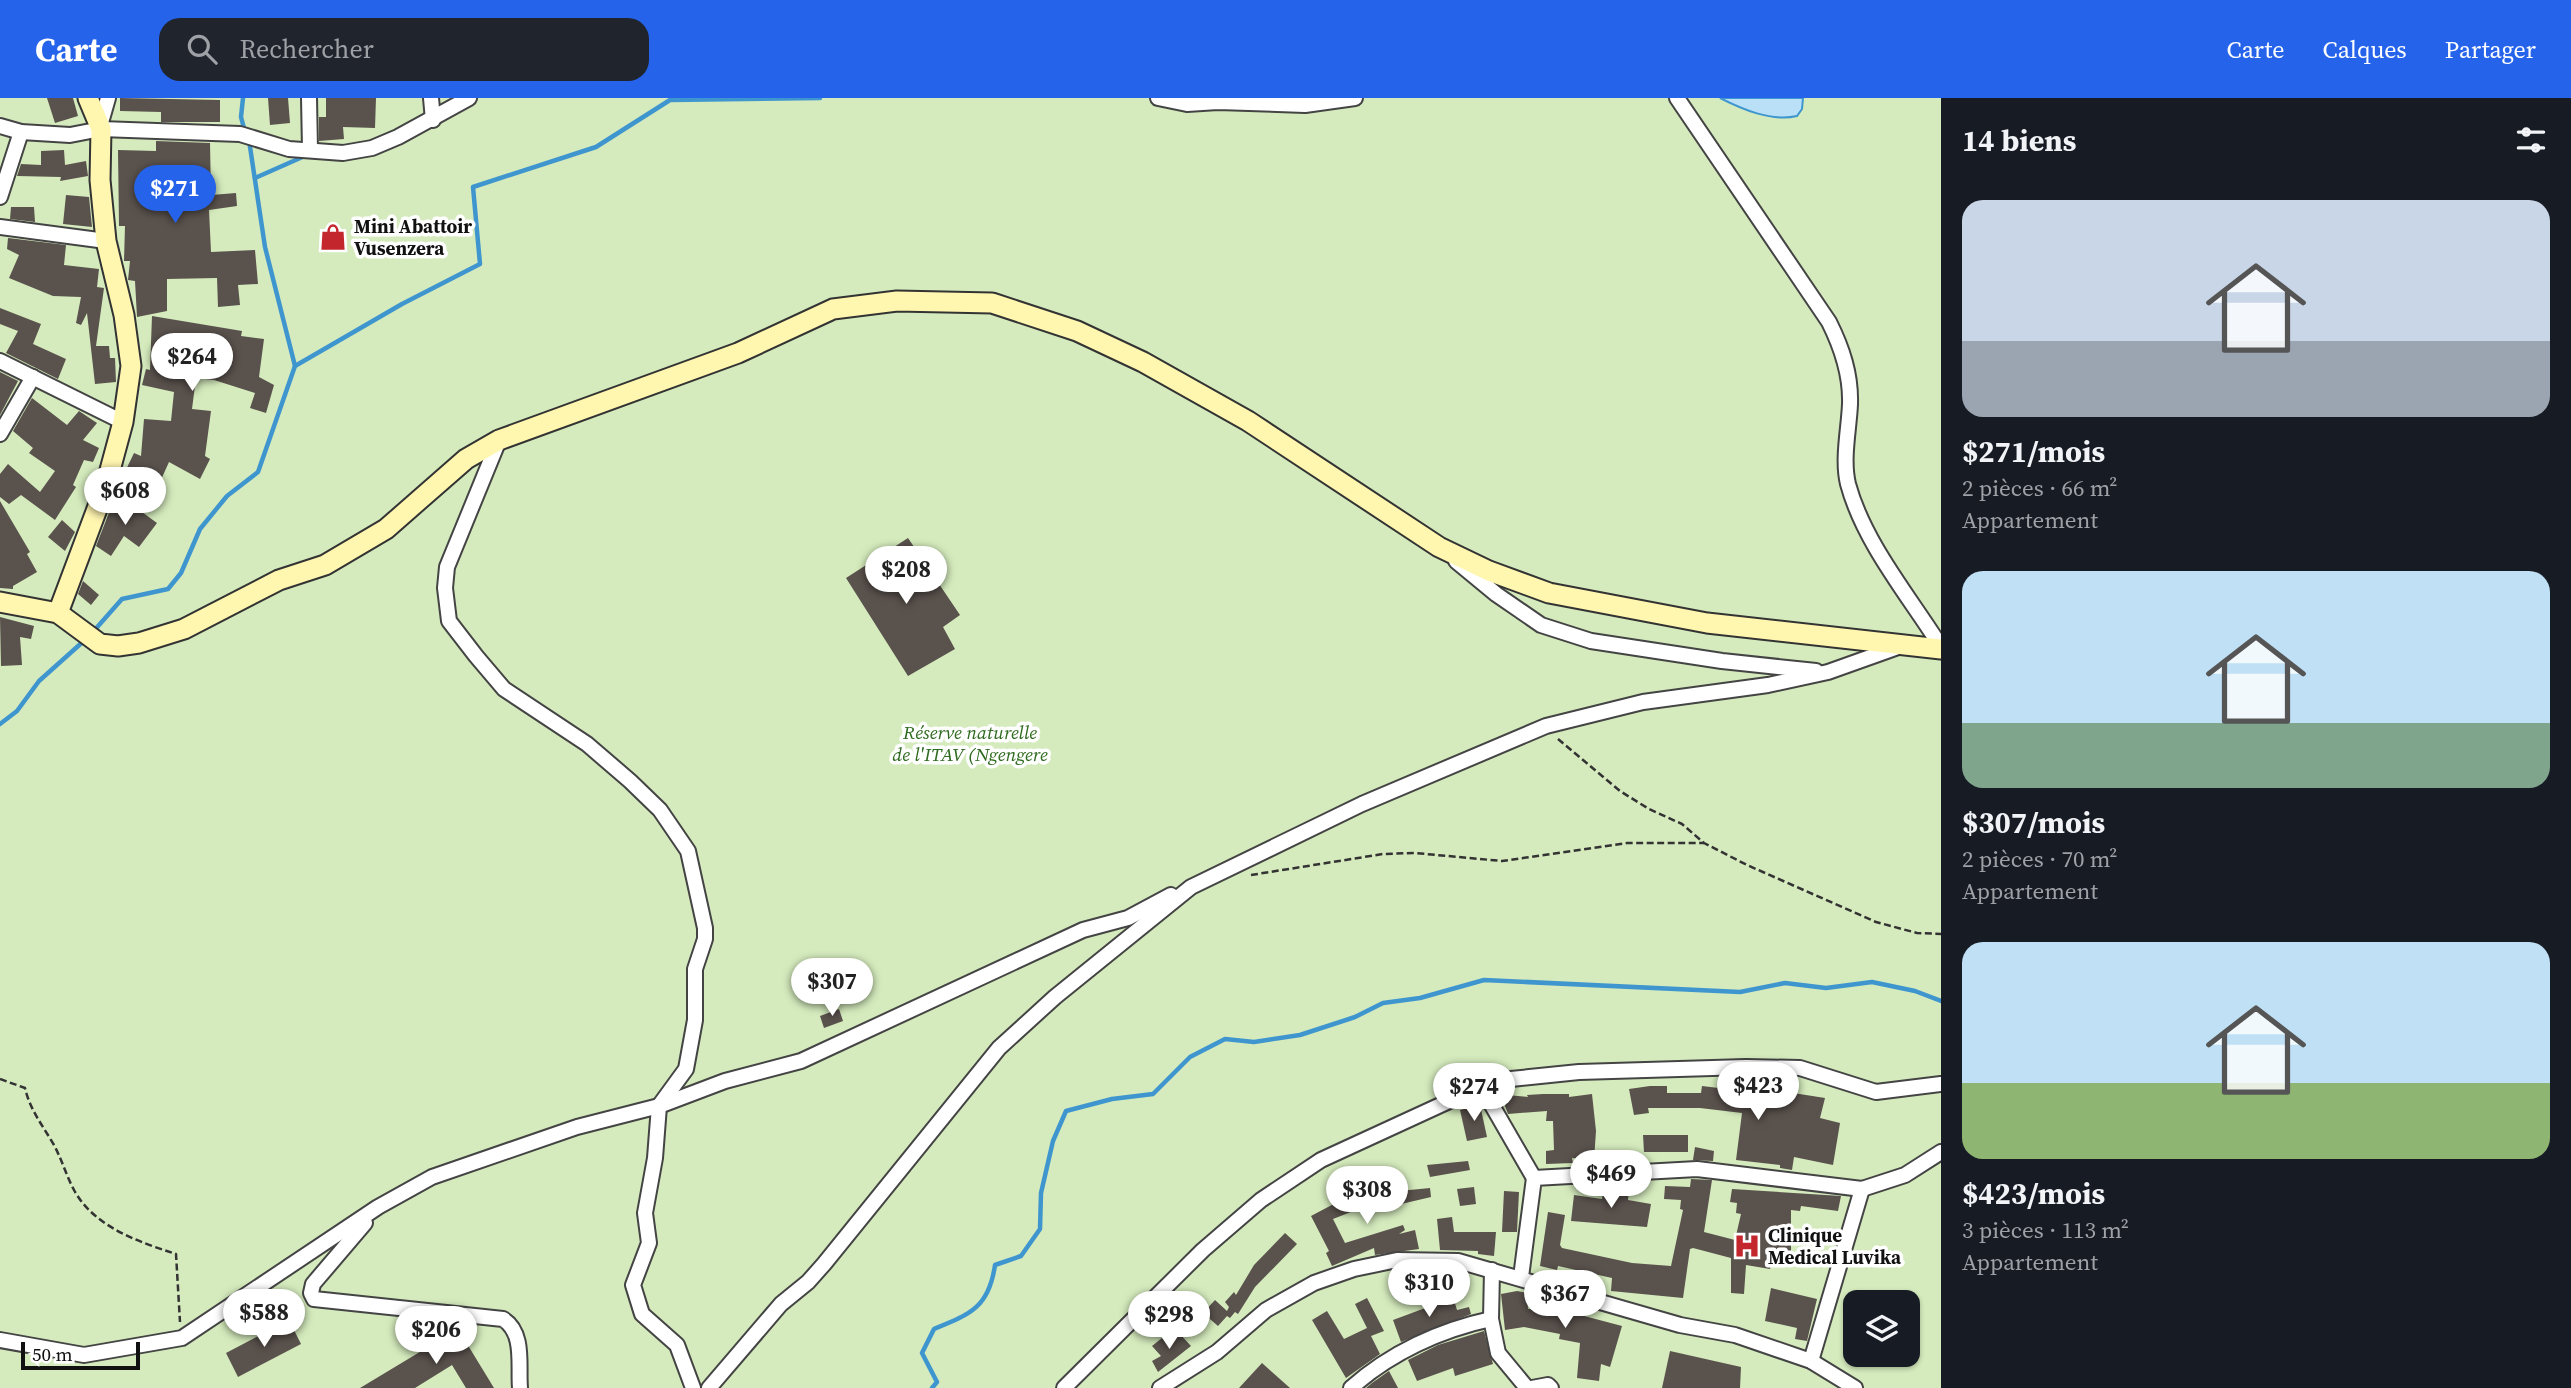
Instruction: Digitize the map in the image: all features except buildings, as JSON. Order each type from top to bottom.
[{"type":"street","points":[[88,98],[101,127]]},
{"type":"street","points":[[58,613],[106,485],[122,422],[131,366],[124,315],[106,241],[100,180],[101,127],[108,98]]},
{"type":"street","points":[[309,98],[310,149]]},
{"type":"street","points":[[431,98],[433,120]]},
{"type":"street","points":[[0,126],[21,132],[70,135],[101,127],[240,134],[289,149],[343,153],[372,148],[433,120],[469,98]]},
{"type":"street","points":[[1158,98],[1187,104],[1218,102],[1305,105],[1354,98]]},
{"type":"street","points":[[1677,98],[1829,321],[1840,344],[1849,374],[1848,482],[1865,527],[1941,648]]},
{"type":"street","points":[[0,197],[21,132]]},
{"type":"street","points":[[0,227],[106,241]]},
{"type":"street","points":[[0,602],[58,613],[100,644],[118,646],[139,643],[184,629],[279,580],[325,565],[386,529],[466,459],[499,440],[738,354],[833,309],[897,301],[992,303],[1077,331],[1143,362],[1248,421],[1439,547],[1496,594],[1541,625],[1591,641],[1722,661],[1828,672]]},
{"type":"street","points":[[0,361],[122,422]]},
{"type":"street","points":[[0,434],[33,377]]},
{"type":"street","points":[[499,440],[480,493],[447,567],[444,588],[449,621],[504,689],[587,744],[660,810],[688,851],[705,939],[695,969],[695,1020],[686,1069],[659,1105],[655,1158],[645,1213],[649,1243],[633,1285],[642,1314],[677,1345],[693,1388]]},
{"type":"street","points":[[1439,547],[1489,571],[1549,593],[1707,624],[1941,648]]},
{"type":"street","points":[[0,1340],[84,1355],[182,1338],[378,1207],[432,1177],[485,1156],[801,1061],[1083,930],[1128,918],[1362,804],[1546,726],[1643,702],[1768,685],[1828,672],[1906,644]]},
{"type":"street","points":[[709,1388],[781,1304],[808,1282],[824,1264],[999,1048],[1055,997],[1191,887]]},
{"type":"street","points":[[1064,1388],[1203,1250],[1261,1200],[1321,1160],[1482,1088],[1511,1079],[1579,1072],[1746,1067],[1800,1068],[1876,1092],[1941,1084]]},
{"type":"street","points":[[1482,1088],[1534,1178],[1521,1278]]},
{"type":"street","points":[[1534,1178],[1697,1169],[1862,1189],[1905,1175],[1941,1152]]},
{"type":"street","points":[[1811,1361],[1862,1189]]},
{"type":"street","points":[[378,1207],[313,1284],[310,1293],[314,1299],[503,1319],[513,1325],[518,1335],[520,1388]]},
{"type":"street","points":[[1160,1388],[1217,1352],[1266,1310],[1314,1283],[1354,1269],[1397,1260],[1458,1261],[1680,1325],[1735,1335],[1811,1361],[1855,1388]]},
{"type":"street","points":[[1492,1270],[1491,1319],[1498,1353],[1530,1388],[1551,1388]]},
{"type":"street","points":[[1351,1388],[1377,1367],[1432,1337],[1491,1319]]},
{"type":"path","points":[[1546,726],[1620,791],[1649,809],[1682,824],[1704,843],[1876,922],[1917,933],[1941,934]]},
{"type":"path","points":[[1220,873],[1254,875],[1404,853],[1502,861],[1573,853],[1627,843],[1704,843]]},
{"type":"path","points":[[0,1079],[25,1088],[29,1103],[57,1151],[75,1192],[103,1221],[126,1237],[176,1254],[182,1338]]},
{"type":"green space","name":"Réserve naturelle de l'ITAV (Ngengere","points":[[0,98],[1720,98],[1757,113],[1787,117],[1797,116],[1802,108],[1803,98],[1941,98],[1941,1388],[0,1388]]},
{"type":"water","points":[[1720,98],[1803,98],[1802,109],[1797,116],[1777,117],[1757,113]]},
{"type":"waterway","points":[[243,98],[241,117],[245,132]]},
{"type":"waterway","points":[[295,366],[402,304],[480,264],[473,187],[596,147],[670,100],[820,98]]},
{"type":"waterway","points":[[92,633],[122,599],[168,589],[181,573],[200,529],[227,496],[258,472],[295,366],[265,247],[249,140]]},
{"type":"waterway","points":[[255,178],[307,155]]},
{"type":"waterway","points":[[0,724],[17,711],[39,681],[86,639]]},
{"type":"waterway","points":[[932,1388],[937,1382],[922,1353],[934,1329],[958,1319],[976,1307],[988,1291],[995,1265],[1021,1256],[1040,1229],[1041,1193],[1053,1141],[1066,1111],[1112,1099],[1153,1094],[1190,1057],[1225,1039],[1254,1042],[1300,1035],[1355,1017],[1383,1003],[1420,998],[1484,980],[1740,992],[1785,983],[1826,988],[1872,982],[1915,991],[1941,1001]]},
{"type":"place","name":"Mini Abattoir Vusenzera","points":[[333,237]]},
{"type":"place","name":"Clinique Medical Luvika","points":[[1747,1246]]}]
